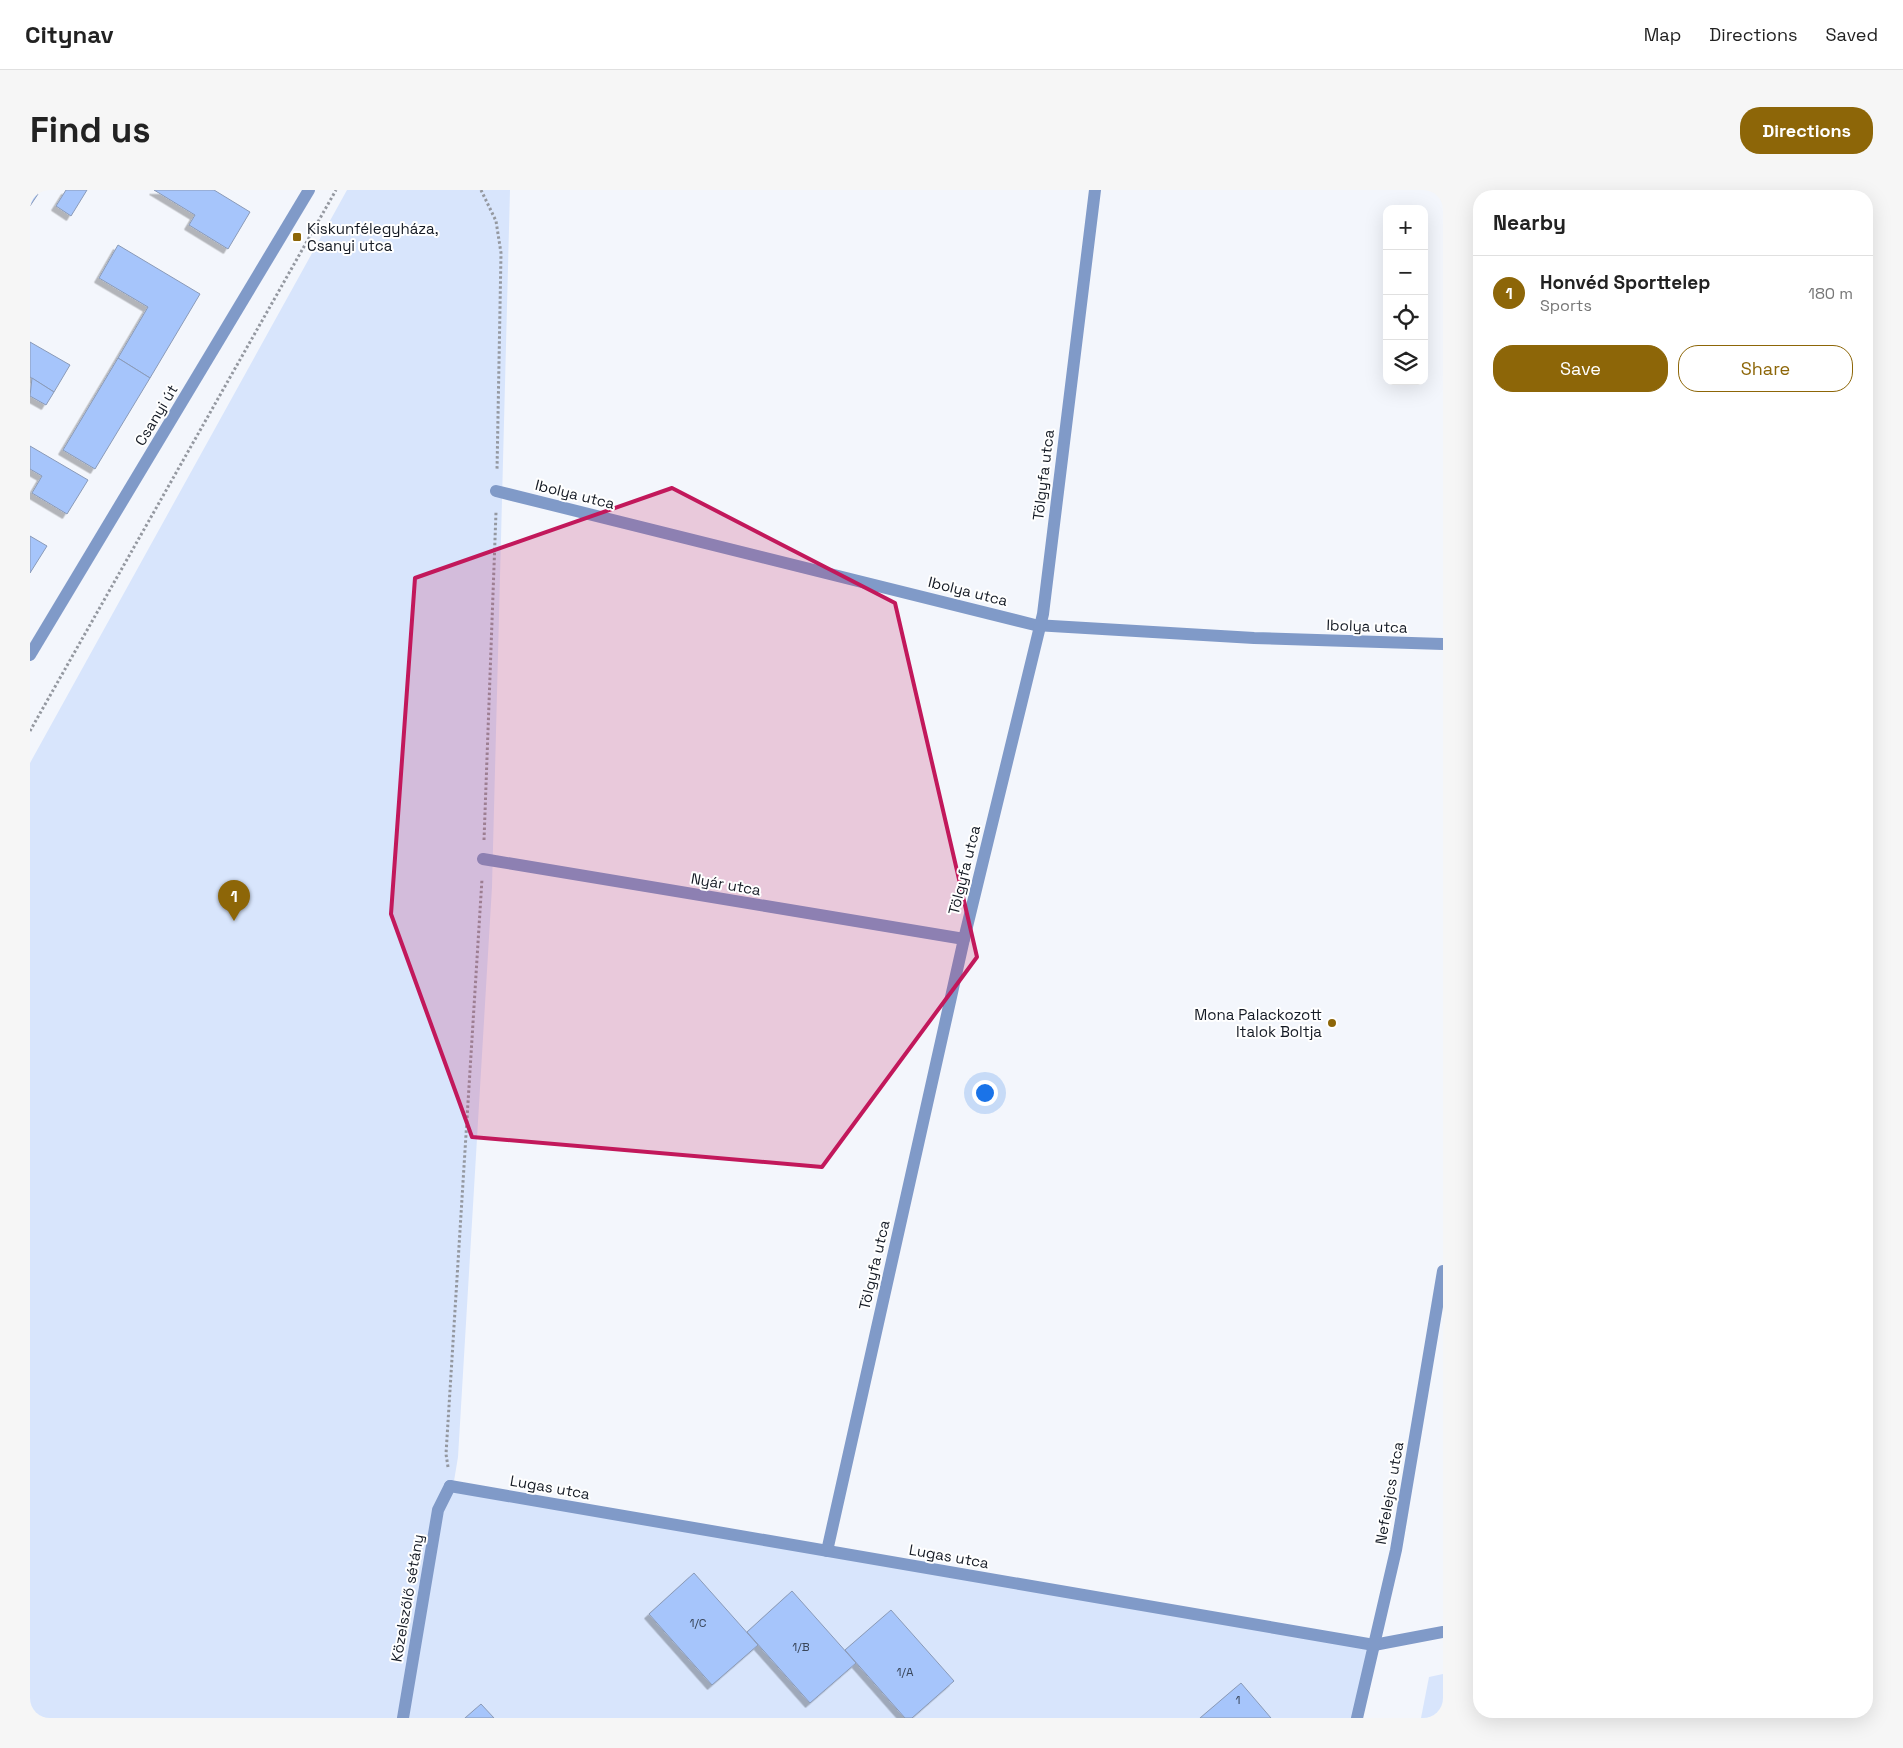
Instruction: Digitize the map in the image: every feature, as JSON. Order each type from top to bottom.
[{"type":"street","name":"Csanyi út","points":[[30,655],[309,190]]},
{"type":"street","name":"Tölgyfa utca","points":[[827,1551],[964,939],[1041,625],[1095,190]]},
{"type":"street","name":"Ibolya utca","points":[[496,491],[1041,625],[1254,638],[1443,644]]},
{"type":"street","name":"Nyár utca","points":[[483,859],[964,939]]},
{"type":"street","name":"Nefelejcs utca","points":[[1357,1718],[1396,1550],[1443,1271]]},
{"type":"street","name":"Lugas utca","points":[[450,1486],[1374,1645],[1443,1632]]},
{"type":"street","name":"Közelszőlő sétány","points":[[403,1718],[438,1510],[450,1486]]},
{"type":"path","points":[[30,731],[336,190]]},
{"type":"highlighted area","points":[[672,488],[895,603],[977,957],[822,1167],[472,1137],[391,914],[415,578]]},
{"type":"shaded area","points":[[347,190],[510,190],[492,887],[458,1457],[453,1487],[1373,1646],[1357,1718],[30,1718],[30,763]]},
{"type":"shaded area","points":[[1443,1674],[1443,1718],[1421,1718],[1429,1677]]},
{"type":"building","points":[[30,190],[38,194],[30,206]]},
{"type":"building","points":[[66,190],[87,190],[71,216],[56,206]]},
{"type":"building","points":[[154,190],[214,190],[250,212],[228,249],[189,225],[195,215]]},
{"type":"building","points":[[118,245],[200,294],[150,378],[118,358],[148,307],[99,278]]},
{"type":"building","points":[[30,342],[70,365],[54,392],[30,377]]},
{"type":"building","points":[[118,358],[150,378],[95,469],[63,450]]},
{"type":"building","points":[[32,378],[54,392],[46,405],[30,396]]},
{"type":"building","points":[[30,446],[88,480],[67,514],[32,493],[42,476],[30,469]]},
{"type":"building","points":[[30,536],[47,546],[30,573]]},
{"type":"building","points":[[694,1573],[758,1645],[712,1685],[649,1614]]},
{"type":"building","points":[[792,1591],[856,1663],[810,1703],[747,1632]]},
{"type":"building","points":[[891,1610],[954,1681],[912,1718],[905,1718],[845,1650]]},
{"type":"building","points":[[1241,1683],[1271,1718],[1200,1718]]},
{"type":"building","points":[[481,1704],[494,1718],[465,1718]]},
{"type":"place","name":"Kiskunfélegyháza, Csanyi utca","points":[[297,237]]},
{"type":"place","name":"Honvéd Sporttelep","points":[[234,921]]},
{"type":"place","name":"Mona Palackozott Italok Boltja","points":[[1332,1023]]}]
